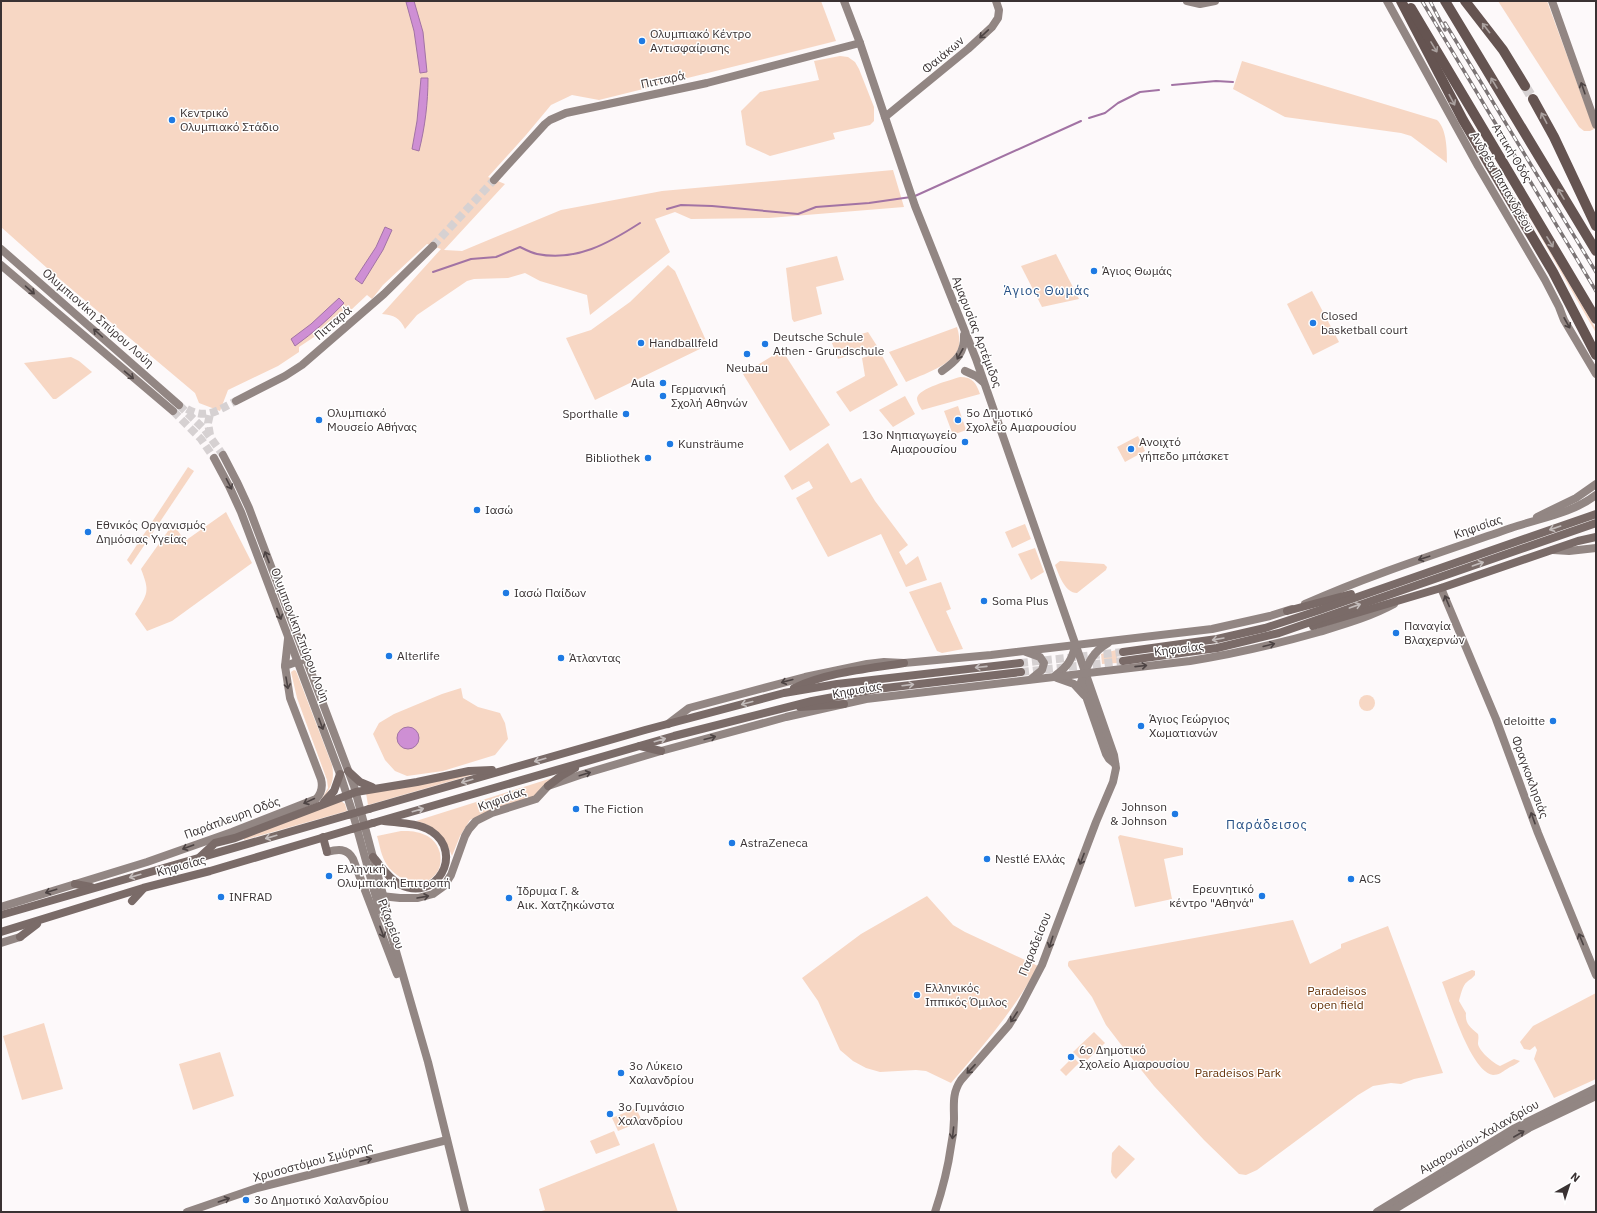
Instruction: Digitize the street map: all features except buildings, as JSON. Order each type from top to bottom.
[{"type":"highway","points":[[1401,1],[1463,120],[1553,272],[1596,355]]},
{"type":"highway","name":"Αττική Οδός","points":[[1406,1],[1596,319]]},
{"type":"highway","name":"Αττική Οδός","points":[[1445,1],[1596,252]]},
{"type":"highway","points":[[1465,1],[1503,50],[1526,86]]},
{"type":"highway","points":[[1534,99],[1554,137],[1596,226]]},
{"type":"main road","name":"Κηφισίας","points":[[1123,652],[1232,637],[1290,620],[1596,514]]},
{"type":"main road","name":"Κηφισίας","points":[[1123,661],[1217,648],[1279,633],[1596,523]]},
{"type":"main road","points":[[1279,633],[1327,623],[1400,601],[1596,536]]},
{"type":"main road","points":[[1287,611],[1415,576]]},
{"type":"main road","points":[[784,693],[806,682],[904,663]]},
{"type":"main road","name":"Κηφισίας","points":[[1,915],[504,770],[784,693],[837,684],[1020,663]]},
{"type":"main road","name":"Κηφισίας","points":[[1,932],[143,888],[210,870],[354,827],[377,822],[640,746],[774,710],[832,696],[877,689],[1021,672]]},
{"type":"main road","points":[[774,710],[844,704]]},
{"type":"main road","points":[[640,746],[661,751]]},
{"type":"main road","points":[[548,786],[566,773],[596,759]]},
{"type":"main road","points":[[200,858],[214,843],[242,835],[352,793],[470,771],[504,770]]},
{"type":"main road","points":[[348,771],[360,782],[369,786],[379,787]]},
{"type":"main road","points":[[320,805],[334,792],[340,774]]},
{"type":"main road","points":[[373,857],[392,879],[398,883],[413,888],[420,888],[432,884],[441,876],[446,863],[444,848],[436,835],[430,830],[416,826],[377,822]]},
{"type":"main road","points":[[323,837],[327,852]]},
{"type":"main road","points":[[75,884],[94,888]]},
{"type":"main road","points":[[132,901],[143,888]]},
{"type":"main road","points":[[20,937],[40,921]]},
{"type":"street","name":"Αμαρυσίας Αρτέμιδος","points":[[844,1],[860,42],[913,201],[984,383],[1076,645],[1084,673]]},
{"type":"street","name":"Φαιάκων","points":[[885,117],[968,49],[992,27],[998,18],[999,10],[996,1]]},
{"type":"street","points":[[1187,1],[1200,4],[1214,1]]},
{"type":"street","name":"Ανδρέα Παπανδρέου","points":[[1387,1],[1478,166],[1549,288],[1564,320],[1596,374]]},
{"type":"street","points":[[1552,1],[1596,125]]},
{"type":"street","name":"Πιτταρά","points":[[494,180],[545,124],[562,115],[707,83],[860,42]]},
{"type":"street","name":"Πιτταρά","points":[[236,401],[286,376],[306,361],[378,299],[433,246]]},
{"type":"street","name":"Ολυμπιονίκη Σπύρου Λούη","points":[[1,249],[179,405]]},
{"type":"street","name":"Ολυμπιονίκη Σπύρου Λούη","points":[[1,265],[173,411]]},
{"type":"street","points":[[942,371],[959,358],[964,342],[964,330]]},
{"type":"street","points":[[965,372],[976,376],[984,383]]},
{"type":"street","name":"Ολυμπιονίκη Σπύρου Λούη","points":[[222,455],[249,508],[348,771],[352,793],[354,827]]},
{"type":"street","name":"Ολυμπιονίκη Σπύρου Λούη","points":[[214,458],[235,497],[340,774],[352,793],[363,819]]},
{"type":"street","points":[[1527,522],[1576,498],[1596,484]]},
{"type":"street","name":"Κηφισίας","points":[[668,724],[689,708],[798,678],[866,664],[884,662],[904,663],[1023,651],[1212,629],[1287,611],[1358,581],[1527,522],[1549,518],[1570,510],[1596,495]]},
{"type":"street","points":[[1552,550],[1569,551],[1596,548]]},
{"type":"street","name":"Φραγκοκλησιάς","points":[[1441,588],[1496,719],[1538,833],[1596,975]]},
{"type":"street","name":"Κηφισίας","points":[[374,890],[384,896],[418,898],[433,894],[444,886],[451,875],[462,844],[472,825],[492,813],[536,799],[548,786],[661,751],[844,704],[885,697],[1190,661],[1262,647],[1312,634],[1373,615],[1400,601]]},
{"type":"street","points":[[288,638],[285,666],[306,659]]},
{"type":"street","points":[[1111,641],[1094,653],[1081,682],[1106,754],[1115,764]]},
{"type":"street","points":[[1053,677],[1067,666],[1071,660],[1076,645]]},
{"type":"street","points":[[1023,651],[1040,657],[1044,663],[1044,667],[1039,674],[1028,680]]},
{"type":"street","name":"Παράπλευρη Οδός","points":[[1,907],[147,862],[232,832],[309,802],[318,796],[322,789],[321,779],[290,698],[285,666]]},
{"type":"street","name":"Παραδείσου","points":[[935,1212],[951,1147],[954,1125],[953,1098],[955,1089],[961,1080],[1005,1030],[1015,1016],[1032,986],[1048,951],[1065,903],[1115,776],[1114,755],[1084,673]]},
{"type":"street","points":[[1053,677],[1061,678],[1074,684],[1086,697]]},
{"type":"street","name":"Ριζαρείου","points":[[363,819],[384,896],[387,920],[417,1025],[465,1212]]},
{"type":"street","name":"Ριζαρείου","points":[[354,827],[379,908],[387,920]]},
{"type":"street","name":"Ριζαρείου","points":[[327,852],[341,849],[346,851],[353,859],[417,1025]]},
{"type":"street","points":[[1,943],[20,937]]},
{"type":"street","name":"Αμαρουσίου-Χαλανδρίου","points":[[1377,1212],[1515,1128],[1596,1088]]},
{"type":"street","name":"Αμαρουσίου-Χαλανδρίου","points":[[1390,1212],[1529,1128],[1596,1096]]},
{"type":"street","name":"Χρυσοστόμου Σμύρνης","points":[[187,1212],[206,1209],[257,1188],[447,1140]]},
{"type":"green space","points":[[1,1],[821,1],[836,41],[599,100],[572,95],[551,105],[488,177],[505,184],[444,250],[462,251],[561,210],[662,191],[893,170],[904,207],[769,218],[691,219],[675,212],[655,219],[670,252],[590,315],[587,295],[540,281],[525,273],[508,278],[474,279],[467,281],[417,315],[405,329],[401,322],[396,318],[390,315],[382,314],[441,249],[427,244],[383,285],[372,299],[367,295],[351,310],[349,308],[320,333],[299,347],[299,352],[278,366],[228,390],[220,411],[199,403],[195,393],[56,276],[1,227]]},
{"type":"green space","points":[[1498,1],[1547,1],[1594,129],[1584,131],[1579,127]]},
{"type":"green space","points":[[840,56],[848,57],[855,62],[859,69],[874,107],[874,121],[870,125],[833,133],[835,139],[770,156],[746,145],[741,111],[760,92],[819,80],[814,61]]},
{"type":"green space","points":[[1242,61],[1437,120],[1445,134],[1447,163],[1411,136],[1401,133],[1285,117],[1233,89]]},
{"type":"green space","points":[[1523,206],[1596,329],[1596,333]]},
{"type":"green space","points":[[1056,254],[1079,299],[1042,307],[1021,266]]},
{"type":"green space","points":[[837,256],[844,280],[816,287],[822,314],[794,322],[792,319],[786,268]]},
{"type":"green space","points":[[668,265],[675,271],[708,345],[595,400],[566,338],[591,330],[630,302]]},
{"type":"green space","name":"Closed basketball court","points":[[1312,291],[1339,342],[1313,355],[1287,304]]},
{"type":"green space","points":[[957,327],[959,346],[951,359],[928,373],[906,382],[889,352]]},
{"type":"green space","points":[[868,332],[877,346],[838,359],[832,343]]},
{"type":"green space","points":[[782,350],[830,425],[790,451],[743,374]]},
{"type":"green space","points":[[880,352],[898,385],[850,412],[836,392],[865,376],[862,358]]},
{"type":"green space","points":[[71,357],[79,361],[92,372],[56,399],[53,399],[24,363]]},
{"type":"green space","points":[[960,377],[971,379],[980,394],[922,410],[917,400],[919,394],[936,385]]},
{"type":"green space","points":[[905,396],[915,414],[893,427],[879,410]]},
{"type":"green space","points":[[958,406],[966,430],[953,435],[944,411]]},
{"type":"green space","name":"Ανοιχτό γήπεδο μπάσκετ","points":[[1138,436],[1145,451],[1125,462],[1117,447]]},
{"type":"green space","points":[[828,443],[851,483],[861,478],[875,501],[908,545],[899,552],[906,565],[918,556],[927,580],[906,587],[881,534],[828,557],[796,498],[813,488],[809,481],[792,490],[784,476]]},
{"type":"green space","points":[[188,467],[194,471],[131,565],[127,560]]},
{"type":"green space","points":[[226,512],[252,563],[172,621],[147,631],[135,614],[145,597],[146,592],[146,583],[141,569],[173,524],[185,541]]},
{"type":"green space","points":[[1025,524],[1031,539],[1012,548],[1005,532]]},
{"type":"green space","points":[[1035,548],[1044,572],[1031,580],[1018,554]]},
{"type":"green space","points":[[1060,561],[1104,564],[1107,567],[1106,570],[1077,593],[1069,590],[1061,578],[1055,565]]},
{"type":"green space","points":[[941,582],[951,609],[946,611],[963,649],[942,653],[937,651],[909,592]]},
{"type":"green space","points":[[1116,650],[1118,663],[1102,664],[1101,654]]},
{"type":"green space","points":[[294,670],[296,671],[332,765],[333,775],[331,784],[321,800],[328,788],[327,780],[297,698],[291,672]]},
{"type":"green space","points":[[461,688],[463,698],[478,707],[500,713],[505,723],[508,739],[495,755],[443,771],[407,776],[395,771],[385,760],[373,734],[379,723],[394,714],[442,694]]},
{"type":"green space","points":[[1367,695],[1374,700],[1375,703],[1370,710],[1367,711],[1360,706],[1359,703],[1364,696]]},
{"type":"green space","points":[[471,773],[472,775],[368,805],[366,793]]},
{"type":"green space","points":[[555,777],[532,799],[487,812],[470,820],[460,836],[452,856],[443,838],[435,829],[416,821]]},
{"type":"green space","points":[[341,801],[345,804],[347,811],[244,840],[244,838]]},
{"type":"green space","points":[[401,831],[414,831],[425,835],[435,842],[440,853],[440,866],[433,877],[419,883],[412,882],[398,876],[387,865],[382,855],[377,836]]},
{"type":"green space","points":[[1120,835],[1183,848],[1183,855],[1164,859],[1172,899],[1135,907],[1118,837]]},
{"type":"green space","name":"Ελληνικός Ιππικός Όμιλος","points":[[927,896],[953,925],[1038,966],[1009,1012],[987,1041],[951,1083],[926,1071],[916,1070],[880,1072],[866,1068],[853,1061],[840,1050],[818,1001],[802,978],[861,934]]},
{"type":"green space","name":"Paradeisos Park","points":[[1293,920],[1310,964],[1341,948],[1341,944],[1388,926],[1443,1073],[1414,1079],[1401,1084],[1391,1083],[1373,1086],[1358,1095],[1257,1170],[1246,1175],[1239,1174],[1204,1140],[1154,1086],[1106,1025],[1092,997],[1068,966],[1068,963],[1069,961]]},
{"type":"green space","points":[[1472,970],[1475,971],[1475,975],[1464,985],[1459,1001],[1466,1013],[1467,1023],[1478,1034],[1479,1047],[1487,1056],[1500,1066],[1514,1059],[1520,1061],[1500,1073],[1493,1075],[1485,1071],[1469,1050],[1442,982]]},
{"type":"green space","points":[[1596,993],[1596,1079],[1554,1098],[1534,1059],[1537,1050],[1535,1046],[1530,1050],[1524,1049],[1520,1042],[1533,1026]]},
{"type":"green space","points":[[44,1023],[63,1089],[22,1100],[3,1036]]},
{"type":"green space","points":[[1094,1032],[1105,1043],[1084,1063],[1073,1052]]},
{"type":"green space","points":[[220,1052],[234,1096],[193,1110],[179,1064]]},
{"type":"green space","points":[[1073,1057],[1079,1063],[1066,1076],[1060,1070]]},
{"type":"green space","points":[[636,1108],[642,1121],[618,1131],[612,1118]]},
{"type":"green space","points":[[614,1131],[620,1145],[596,1154],[590,1141]]},
{"type":"green space","points":[[654,1143],[678,1212],[538,1212],[545,1210],[539,1189]]},
{"type":"green space","points":[[1119,1145],[1135,1159],[1116,1179],[1111,1172],[1112,1153]]},
{"type":"shaded area","points":[[414,1],[423,32],[427,72],[420,73],[414,31],[406,2]]},
{"type":"shaded area","points":[[421,78],[428,78],[428,87],[426,115],[419,151],[412,149],[417,121]]},
{"type":"shaded area","points":[[385,227],[392,230],[383,250],[362,284],[355,279],[376,247]]},
{"type":"shaded area","points":[[339,298],[344,303],[333,315],[295,346],[291,339],[311,324]]},
{"type":"shaded area","points":[[408,727],[416,730],[419,738],[416,746],[408,749],[400,746],[397,738],[400,730]]},
{"type":"waterway","points":[[1172,85],[1216,81],[1233,82]]},
{"type":"waterway","points":[[1089,118],[1105,113],[1118,103],[1140,92],[1159,90]]},
{"type":"waterway","points":[[915,196],[1081,121]]},
{"type":"waterway","points":[[667,209],[681,205],[712,206],[798,214],[816,207],[869,203],[911,197]]},
{"type":"waterway","points":[[433,272],[471,259],[496,257],[520,247],[535,254],[551,256],[579,253],[604,244],[640,223]]},
{"type":"tunnel","points":[[1525,86],[1533,99]]},
{"type":"tunnel","points":[[433,246],[494,180]]},
{"type":"tunnel","points":[[187,409],[201,414],[207,414],[236,401]]},
{"type":"tunnel","points":[[179,405],[205,430],[223,455]]},
{"type":"tunnel","points":[[173,411],[201,439],[214,458]]},
{"type":"tunnel","points":[[210,414],[208,423],[210,435]]},
{"type":"tunnel","points":[[1020,663],[1123,652]]},
{"type":"tunnel","points":[[1021,672],[1123,661]]},
{"type":"railway","points":[[1422,1],[1596,291]]},
{"type":"railway","points":[[1430,1],[1445,30]]},
{"type":"railway","points":[[1445,23],[1596,272]]},
{"type":"place","name":"Ολυμπιακό Κέντρο Αντισφαίρισης","points":[[642,41]]},
{"type":"place","name":"Κεντρικό Ολυμπιακό Στάδιο","points":[[172,120]]},
{"type":"place","name":"Άγιος Θωμάς","points":[[1094,271]]},
{"type":"place","name":"Closed basketball court","points":[[1313,323]]},
{"type":"place","name":"Handballfeld","points":[[641,343]]},
{"type":"place","name":"Deutsche Schule Athen - Grundschule","points":[[765,344]]},
{"type":"place","name":"Neubau","points":[[747,354]]},
{"type":"place","name":"Aula","points":[[663,383]]},
{"type":"place","name":"Γερμανική Σχολή Αθηνών","points":[[663,396]]},
{"type":"place","name":"Sporthalle","points":[[626,414]]},
{"type":"place","name":"Ολυμπιακό Μουσείο Αθήνας","points":[[319,420]]},
{"type":"place","name":"5ο Δημοτικό Σχολείο Αμαρουσίου","points":[[958,420]]},
{"type":"place","name":"13ο Νηπιαγωγείο Αμαρουσίου","points":[[965,442]]},
{"type":"place","name":"Kunsträume","points":[[670,444]]},
{"type":"place","name":"Ανοιχτό γήπεδο μπάσκετ","points":[[1131,449]]},
{"type":"place","name":"Bibliothek","points":[[648,458]]},
{"type":"place","name":"Ιασώ","points":[[477,510]]},
{"type":"place","name":"Εθνικός Οργανισμός Δημόσιας Υγείας","points":[[88,532]]},
{"type":"place","name":"Ιασώ Παίδων","points":[[506,593]]},
{"type":"place","name":"Soma Plus","points":[[984,601]]},
{"type":"place","name":"Παναγία Βλαχερνών","points":[[1396,633]]},
{"type":"place","name":"Alterlife","points":[[389,656]]},
{"type":"place","name":"Άτλαντας","points":[[561,658]]},
{"type":"place","name":"deloitte","points":[[1553,721]]},
{"type":"place","name":"Άγιος Γεώργιος Χωματιανών","points":[[1141,726]]},
{"type":"place","name":"The Fiction","points":[[576,809]]},
{"type":"place","name":"Johnson & Johnson","points":[[1175,814]]},
{"type":"place","name":"AstraZeneca","points":[[732,843]]},
{"type":"place","name":"Nestlé Ελλάς","points":[[987,859]]},
{"type":"place","name":"Ελληνική Ολυμπιακή Επιτροπή","points":[[329,876]]},
{"type":"place","name":"ACS","points":[[1351,879]]},
{"type":"place","name":"Ερευνητικό κέντρο \"Αθηνά\"","points":[[1262,896]]},
{"type":"place","name":"INFRAD","points":[[221,897]]},
{"type":"place","name":"Ίδρυμα Γ. & Αικ. Χατζηκώνστα","points":[[509,898]]},
{"type":"place","name":"Ελληνικός Ιππικός Όμιλος","points":[[917,995]]},
{"type":"place","name":"6ο Δημοτικό Σχολείο Αμαρουσίου","points":[[1071,1057]]},
{"type":"place","name":"3ο Λύκειο Χαλανδρίου","points":[[621,1073]]},
{"type":"place","name":"3ο Γυμνάσιο Χαλανδρίου","points":[[610,1114]]},
{"type":"place","name":"3ο Δημοτικό Χαλανδρίου","points":[[246,1200]]},
{"type":"district","name":"Άγιος Θωμάς","points":[[1047,290]]},
{"type":"district","name":"Παράδεισος","points":[[1267,824]]},
{"type":"park label","name":"Paradeisos open field","points":[[1337,998]]}]
